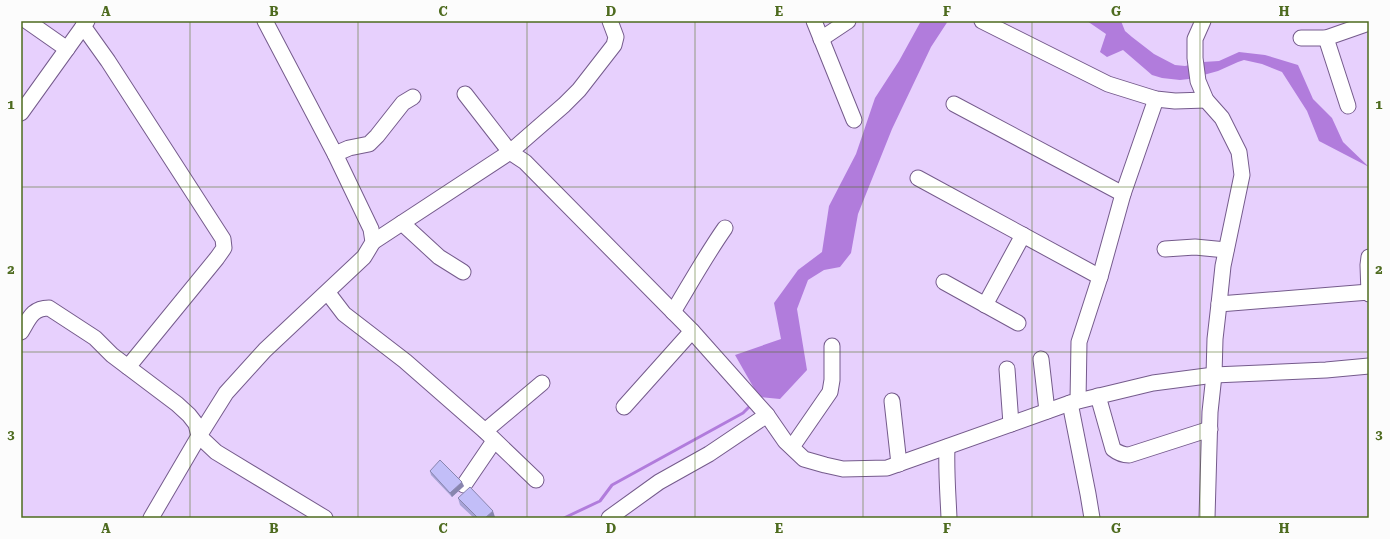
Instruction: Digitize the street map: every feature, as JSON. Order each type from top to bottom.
[{"type":"street","points":[[27,21],[67,49]]},
{"type":"street","points":[[265,21],[335,154],[371,229],[373,242]]},
{"type":"street","points":[[151,518],[226,393],[265,350],[328,293],[364,257],[373,242],[510,152],[579,90],[614,45],[616,37],[610,21]]},
{"type":"street","points":[[814,21],[854,120]]},
{"type":"street","points":[[821,39],[848,21]]},
{"type":"street","points":[[982,21],[1108,84],[1156,99],[1175,101],[1206,100]]},
{"type":"street","points":[[1203,21],[1195,39],[1195,58],[1198,81],[1206,100],[1222,118],[1239,152],[1242,175],[1226,250],[1215,339],[1207,518]]},
{"type":"street","points":[[1301,38],[1326,38],[1369,23]]},
{"type":"street","points":[[21,114],[85,24],[223,239],[224,248],[217,258],[128,367]]},
{"type":"street","points":[[1326,38],[1348,106]]},
{"type":"street","points":[[465,94],[510,152],[525,162],[692,331],[767,414],[785,441],[804,459],[842,469],[888,468],[1074,402],[1153,383],[1214,375],[1326,370],[1369,366]]},
{"type":"street","points":[[335,154],[350,148],[369,144],[403,103],[413,97]]},
{"type":"street","points":[[1092,518],[1074,402],[1078,342],[1100,277],[1123,194],[1156,99]]},
{"type":"street","points":[[954,104],[1123,194]]},
{"type":"street","points":[[918,178],[1100,277]]},
{"type":"street","points":[[402,223],[439,257],[463,272]]},
{"type":"street","points":[[673,312],[725,228]]},
{"type":"street","points":[[985,305],[1023,235]]},
{"type":"street","points":[[1165,249],[1195,248],[1226,250]]},
{"type":"street","points":[[1219,304],[1369,293],[1369,257]]},
{"type":"street","points":[[944,282],[1018,324]]},
{"type":"street","points":[[328,293],[344,314],[405,361],[536,480]]},
{"type":"street","points":[[21,332],[34,312],[40,308],[49,308],[95,338],[112,355],[190,415],[196,424],[199,436],[216,452],[325,518]]},
{"type":"street","points":[[624,407],[692,331]]},
{"type":"street","points":[[792,448],[830,392],[832,380],[832,346]]},
{"type":"street","points":[[1041,359],[1047,411]]},
{"type":"street","points":[[1007,369],[1011,424]]},
{"type":"street","points":[[464,486],[489,436],[542,383]]},
{"type":"street","points":[[1098,396],[1113,449],[1117,453],[1129,455],[1210,429]]},
{"type":"street","points":[[892,401],[899,464]]},
{"type":"street","points":[[609,518],[659,482],[709,454],[767,414]]},
{"type":"street","points":[[947,447],[946,474],[949,518]]},
{"type":"shaded area","points":[[921,21],[948,21],[931,47],[892,129],[858,214],[851,253],[840,267],[824,270],[808,280],[797,309],[807,370],[780,399],[759,397],[735,355],[781,339],[774,303],[798,270],[822,252],[829,206],[856,154],[875,98],[899,61]]},
{"type":"shaded area","points":[[1087,21],[1121,21],[1125,31],[1132,37],[1154,54],[1175,65],[1185,66],[1203,62],[1219,61],[1239,52],[1265,55],[1298,65],[1313,99],[1332,118],[1343,142],[1369,167],[1319,141],[1307,111],[1282,72],[1262,64],[1244,60],[1218,71],[1189,79],[1180,80],[1162,78],[1152,75],[1123,50],[1107,57],[1100,52],[1106,34]]},
{"type":"building","points":[[440,460],[462,482],[450,493],[430,471]]},
{"type":"building","points":[[470,487],[493,511],[485,518],[478,518],[458,498]]},
{"type":"waterway","points":[[564,518],[600,501],[612,485],[743,413],[750,406]]}]
